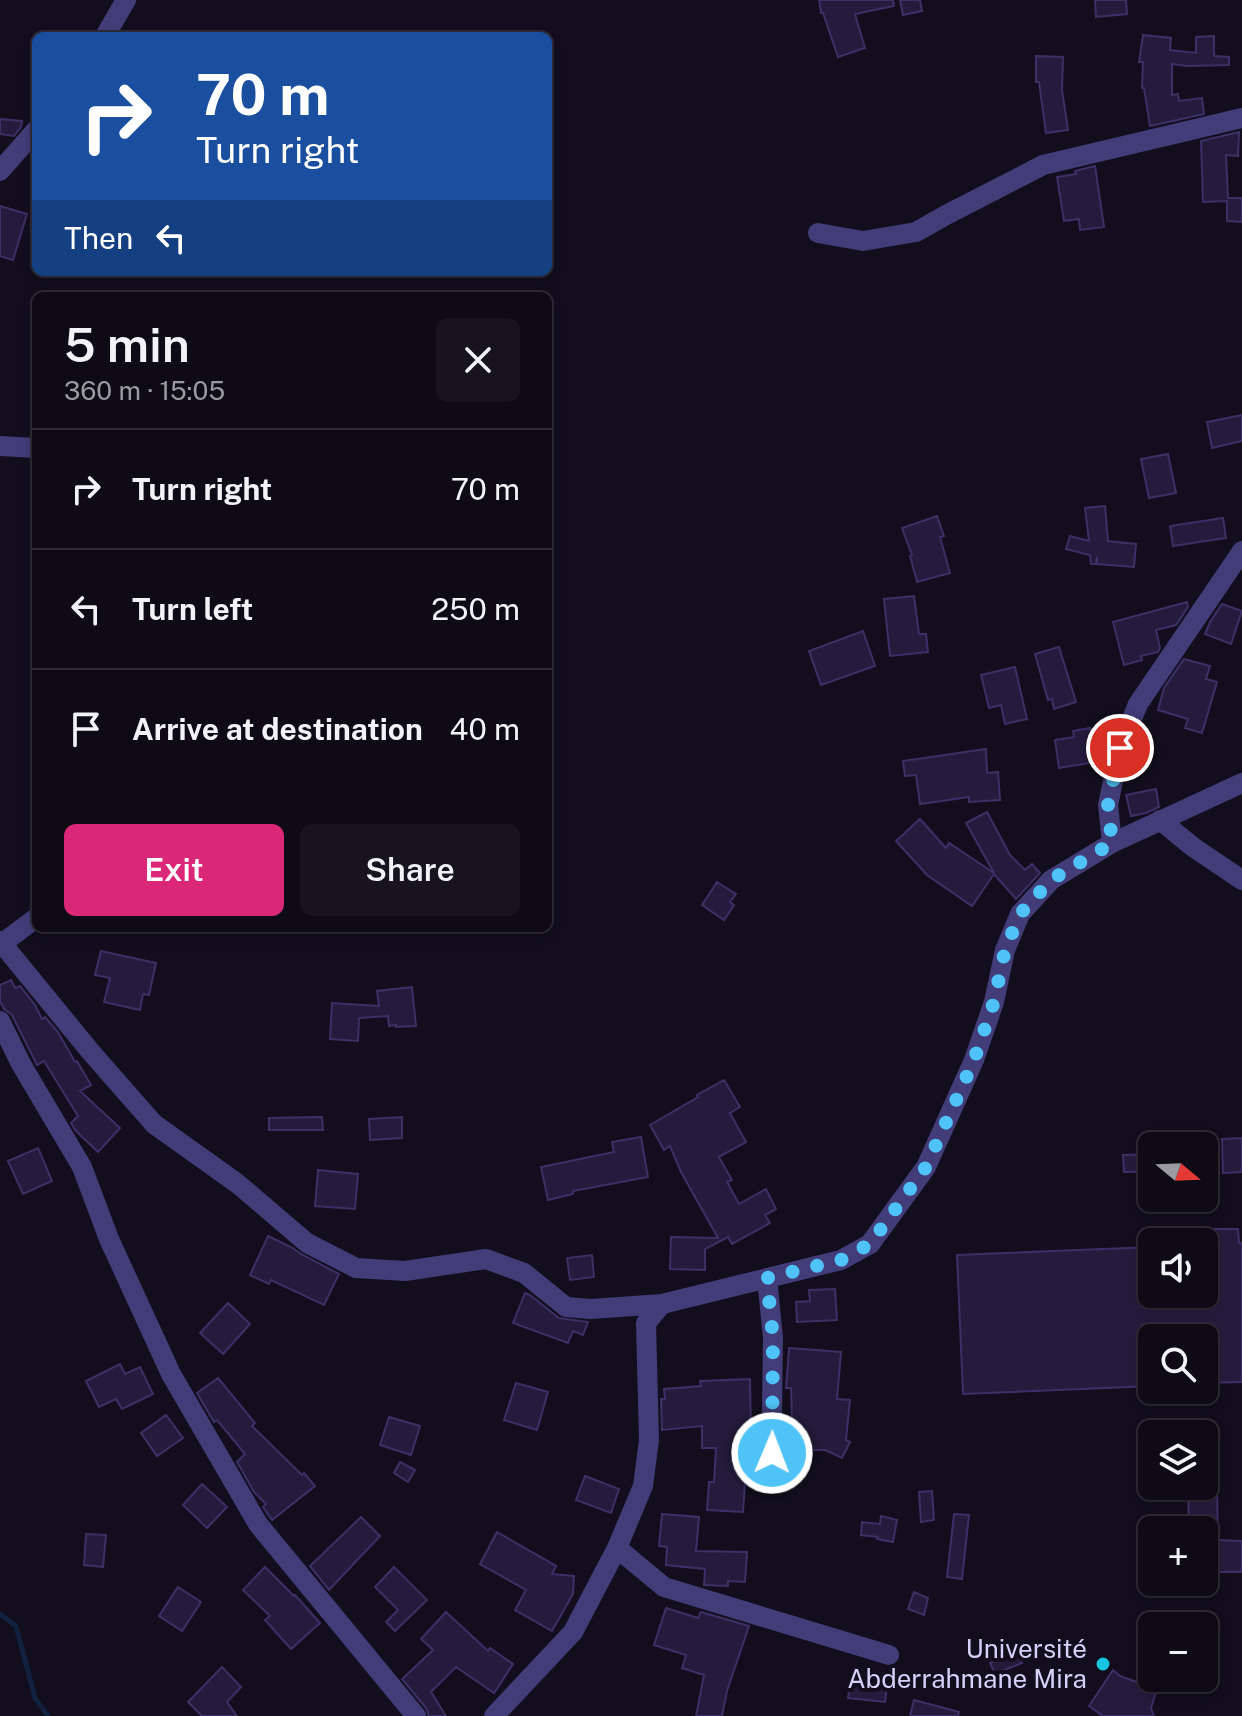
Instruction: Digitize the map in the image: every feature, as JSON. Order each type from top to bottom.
[{"type":"street","points":[[107,32],[126,0]]},
{"type":"street","points":[[818,233],[863,241],[916,232],[1043,165],[1242,118]]},
{"type":"street","points":[[0,171],[32,135]]},
{"type":"street","points":[[0,446],[32,448]]},
{"type":"street","points":[[1112,843],[1108,805],[1120,748],[1138,704],[1242,551]]},
{"type":"street","points":[[32,921],[1,944],[90,1051],[154,1124],[238,1184],[307,1243],[356,1268],[405,1271],[486,1259],[524,1273],[566,1307],[591,1309],[662,1304],[841,1260],[870,1244],[926,1167],[968,1074],[994,1002],[1005,950],[1020,914],[1051,880],[1112,843],[1242,783]]},
{"type":"street","points":[[1160,820],[1242,880]]},
{"type":"street","points":[[0,1021],[21,1064],[82,1167],[109,1239],[171,1374],[258,1524],[416,1716]]},
{"type":"street","points":[[767,1278],[773,1338],[771,1482]]},
{"type":"street","points":[[494,1716],[573,1632],[617,1548],[643,1486],[649,1440],[646,1323],[662,1304]]},
{"type":"street","points":[[617,1548],[664,1587],[889,1655]]},
{"type":"building","points":[[819,0],[893,0],[894,6],[855,14],[865,48],[838,57]]},
{"type":"building","points":[[900,0],[920,0],[922,11],[903,15]]},
{"type":"building","points":[[1095,0],[1126,0],[1127,14],[1096,17]]},
{"type":"building","points":[[1143,35],[1171,38],[1170,50],[1196,53],[1196,37],[1214,36],[1214,56],[1229,57],[1229,65],[1172,64],[1172,95],[1178,94],[1179,101],[1202,98],[1204,114],[1150,126],[1142,88],[1143,62],[1139,62]]},
{"type":"building","points":[[1036,56],[1063,57],[1062,90],[1068,130],[1046,133],[1039,82],[1036,82]]},
{"type":"building","points":[[0,119],[22,121],[21,127],[14,136],[0,134]]},
{"type":"building","points":[[1239,132],[1238,156],[1226,155],[1228,198],[1242,198],[1242,222],[1227,221],[1227,201],[1203,202],[1201,141]]},
{"type":"building","points":[[1095,166],[1104,227],[1080,230],[1079,219],[1064,221],[1057,177],[1076,174],[1075,171]]},
{"type":"building","points":[[0,206],[27,214],[13,260],[0,256]]},
{"type":"building","points":[[1242,415],[1242,441],[1212,448],[1207,422]]},
{"type":"building","points":[[1168,454],[1176,493],[1149,498],[1141,459]]},
{"type":"building","points":[[1105,506],[1108,541],[1136,544],[1134,567],[1097,564],[1097,557],[1096,564],[1091,564],[1090,555],[1066,549],[1070,536],[1089,541],[1085,508]]},
{"type":"building","points":[[937,516],[950,573],[917,582],[912,555],[902,528]]},
{"type":"building","points":[[1223,518],[1226,538],[1173,546],[1170,526]]},
{"type":"building","points":[[914,596],[919,634],[926,634],[928,652],[890,656],[884,599]]},
{"type":"building","points":[[1187,602],[1188,607],[1176,625],[1156,630],[1158,652],[1124,665],[1113,622]]},
{"type":"building","points":[[1222,604],[1242,611],[1231,644],[1205,634]]},
{"type":"building","points":[[863,631],[875,666],[821,685],[809,651]]},
{"type":"building","points":[[1059,647],[1076,702],[1054,709],[1052,699],[1048,700],[1035,654]]},
{"type":"building","points":[[1184,659],[1210,666],[1206,679],[1217,682],[1202,733],[1185,728],[1188,719],[1158,710],[1164,688]]},
{"type":"building","points":[[1015,667],[1027,719],[1005,724],[1001,705],[989,708],[981,675]]},
{"type":"building","points":[[1090,728],[1095,762],[1059,768],[1055,740],[1074,737],[1073,731]]},
{"type":"building","points":[[986,749],[987,773],[998,772],[1000,800],[969,802],[969,797],[920,804],[916,775],[905,776],[903,761]]},
{"type":"building","points":[[1156,789],[1159,807],[1131,816],[1126,795]]},
{"type":"building","points":[[987,812],[1010,855],[1025,870],[1032,864],[1040,873],[1016,899],[994,874],[972,906],[927,875],[896,841],[920,819],[946,848],[949,843],[994,873],[966,823]]},
{"type":"building","points":[[717,882],[736,894],[730,902],[734,905],[724,920],[702,905]]},
{"type":"building","points":[[101,951],[156,963],[149,995],[143,994],[140,1010],[104,1002],[110,978],[95,975]]},
{"type":"building","points":[[11,980],[15,988],[20,986],[42,1019],[45,1017],[58,1032],[77,1061],[91,1085],[80,1091],[120,1128],[98,1152],[76,1131],[71,1123],[78,1116],[44,1061],[37,1065],[12,1015],[4,1009],[0,1001],[0,985]]},
{"type":"building","points":[[412,987],[416,1026],[389,1026],[388,1016],[359,1018],[358,1041],[330,1039],[332,1003],[379,1006],[377,991]]},
{"type":"building","points":[[724,1080],[740,1107],[730,1113],[746,1142],[719,1157],[732,1180],[727,1182],[739,1204],[766,1189],[776,1209],[765,1215],[770,1223],[732,1244],[728,1237],[705,1249],[705,1270],[670,1269],[671,1237],[718,1238],[670,1146],[664,1150],[650,1125]]},
{"type":"building","points":[[322,1117],[323,1130],[269,1130],[269,1118]]},
{"type":"building","points":[[402,1117],[402,1138],[370,1140],[369,1119]]},
{"type":"building","points":[[641,1137],[648,1177],[573,1191],[573,1194],[548,1200],[541,1167],[614,1152],[612,1142]]},
{"type":"building","points":[[1242,1138],[1242,1172],[1223,1173],[1222,1139]]},
{"type":"building","points":[[38,1148],[52,1181],[23,1194],[8,1161]]},
{"type":"building","points":[[1138,1154],[1138,1172],[1124,1172],[1123,1155]]},
{"type":"building","points":[[318,1170],[358,1174],[355,1209],[315,1206]]},
{"type":"building","points":[[1218,1229],[1238,1229],[1239,1243],[1242,1243],[1242,1382],[1218,1383],[1218,1324],[1138,1324],[1138,1387],[963,1394],[957,1255],[1138,1248],[1138,1308],[1218,1308]]},
{"type":"building","points":[[268,1236],[339,1274],[324,1305],[271,1280],[269,1284],[250,1275]]},
{"type":"building","points":[[592,1255],[594,1277],[570,1280],[567,1258]]},
{"type":"building","points":[[835,1289],[837,1320],[797,1322],[796,1302],[810,1301],[809,1290]]},
{"type":"building","points":[[525,1293],[559,1318],[588,1322],[583,1335],[573,1331],[568,1343],[513,1323]]},
{"type":"building","points":[[228,1303],[250,1324],[223,1354],[200,1333]]},
{"type":"building","points":[[789,1348],[841,1352],[837,1399],[850,1400],[846,1440],[850,1442],[842,1458],[825,1450],[794,1450],[794,1439],[785,1439],[785,1423],[792,1423],[791,1388],[786,1388]]},
{"type":"building","points":[[120,1364],[125,1374],[140,1367],[153,1394],[122,1409],[116,1399],[99,1407],[86,1381]]},
{"type":"building","points":[[218,1378],[255,1423],[252,1426],[315,1486],[272,1520],[263,1507],[266,1504],[254,1492],[237,1462],[245,1454],[217,1420],[214,1422],[197,1393]]},
{"type":"building","points":[[750,1379],[751,1437],[748,1437],[743,1512],[707,1510],[709,1482],[714,1482],[716,1448],[702,1448],[702,1426],[662,1430],[661,1399],[665,1399],[664,1389],[701,1386],[700,1381]]},
{"type":"building","points":[[516,1383],[548,1392],[537,1430],[504,1420]]},
{"type":"building","points":[[166,1415],[183,1438],[157,1456],[141,1433]]},
{"type":"building","points":[[389,1417],[420,1426],[411,1455],[380,1445]]},
{"type":"building","points":[[400,1462],[415,1470],[408,1482],[394,1473]]},
{"type":"building","points":[[585,1476],[619,1489],[611,1513],[576,1500]]},
{"type":"building","points":[[202,1484],[227,1507],[207,1528],[183,1505]]},
{"type":"building","points":[[932,1491],[934,1520],[921,1522],[919,1492]]},
{"type":"building","points":[[1188,1500],[1217,1500],[1218,1516],[1189,1516]]},
{"type":"building","points":[[662,1514],[699,1517],[696,1551],[747,1552],[745,1582],[728,1581],[728,1586],[704,1585],[705,1569],[666,1565],[667,1547],[659,1546]]},
{"type":"building","points":[[954,1514],[969,1515],[962,1579],[947,1577]]},
{"type":"building","points":[[881,1516],[897,1520],[893,1542],[861,1535],[862,1522],[880,1524]]},
{"type":"building","points":[[361,1517],[380,1536],[329,1590],[310,1566]]},
{"type":"building","points":[[497,1532],[556,1566],[552,1574],[574,1576],[573,1594],[552,1631],[515,1610],[526,1590],[480,1564]]},
{"type":"building","points":[[86,1534],[106,1535],[103,1567],[84,1565]]},
{"type":"building","points":[[1218,1540],[1242,1541],[1242,1572],[1219,1572],[1219,1578]]},
{"type":"building","points":[[265,1567],[320,1623],[291,1649],[265,1620],[270,1616],[243,1590]]},
{"type":"building","points":[[394,1567],[427,1600],[395,1631],[386,1622],[398,1610],[375,1587]]},
{"type":"building","points":[[178,1587],[201,1602],[182,1631],[159,1616]]},
{"type":"building","points":[[914,1592],[928,1598],[924,1615],[908,1609]]},
{"type":"building","points":[[666,1608],[698,1618],[701,1612],[749,1626],[722,1716],[696,1716],[704,1675],[682,1668],[686,1655],[654,1645]]},
{"type":"building","points":[[446,1612],[488,1651],[490,1648],[513,1664],[494,1693],[456,1667],[431,1692],[446,1716],[429,1716],[402,1679],[433,1650],[421,1639]]},
{"type":"building","points":[[1017,1651],[1022,1663],[995,1674],[990,1663]]},
{"type":"building","points":[[222,1667],[241,1687],[227,1702],[237,1716],[202,1716],[188,1702]]},
{"type":"building","points":[[1113,1670],[1138,1682],[1138,1692],[1156,1692],[1151,1708],[1154,1716],[1103,1716],[1089,1706]]},
{"type":"building","points":[[851,1675],[888,1680],[885,1702],[848,1698]]},
{"type":"building","points":[[914,1700],[959,1712],[958,1716],[910,1716]]},
{"type":"waterway","points":[[0,1614],[16,1626],[35,1698],[48,1716]]},
{"type":"place","name":"Université Abderrahmane Mira","points":[[1103,1664]]},
{"type":"route","points":[[772,1453],[773,1338],[767,1278],[841,1260],[870,1244],[926,1167],[974,1060],[994,1002],[1005,950],[1020,914],[1051,880],[1112,843],[1108,805],[1120,748]]}]
